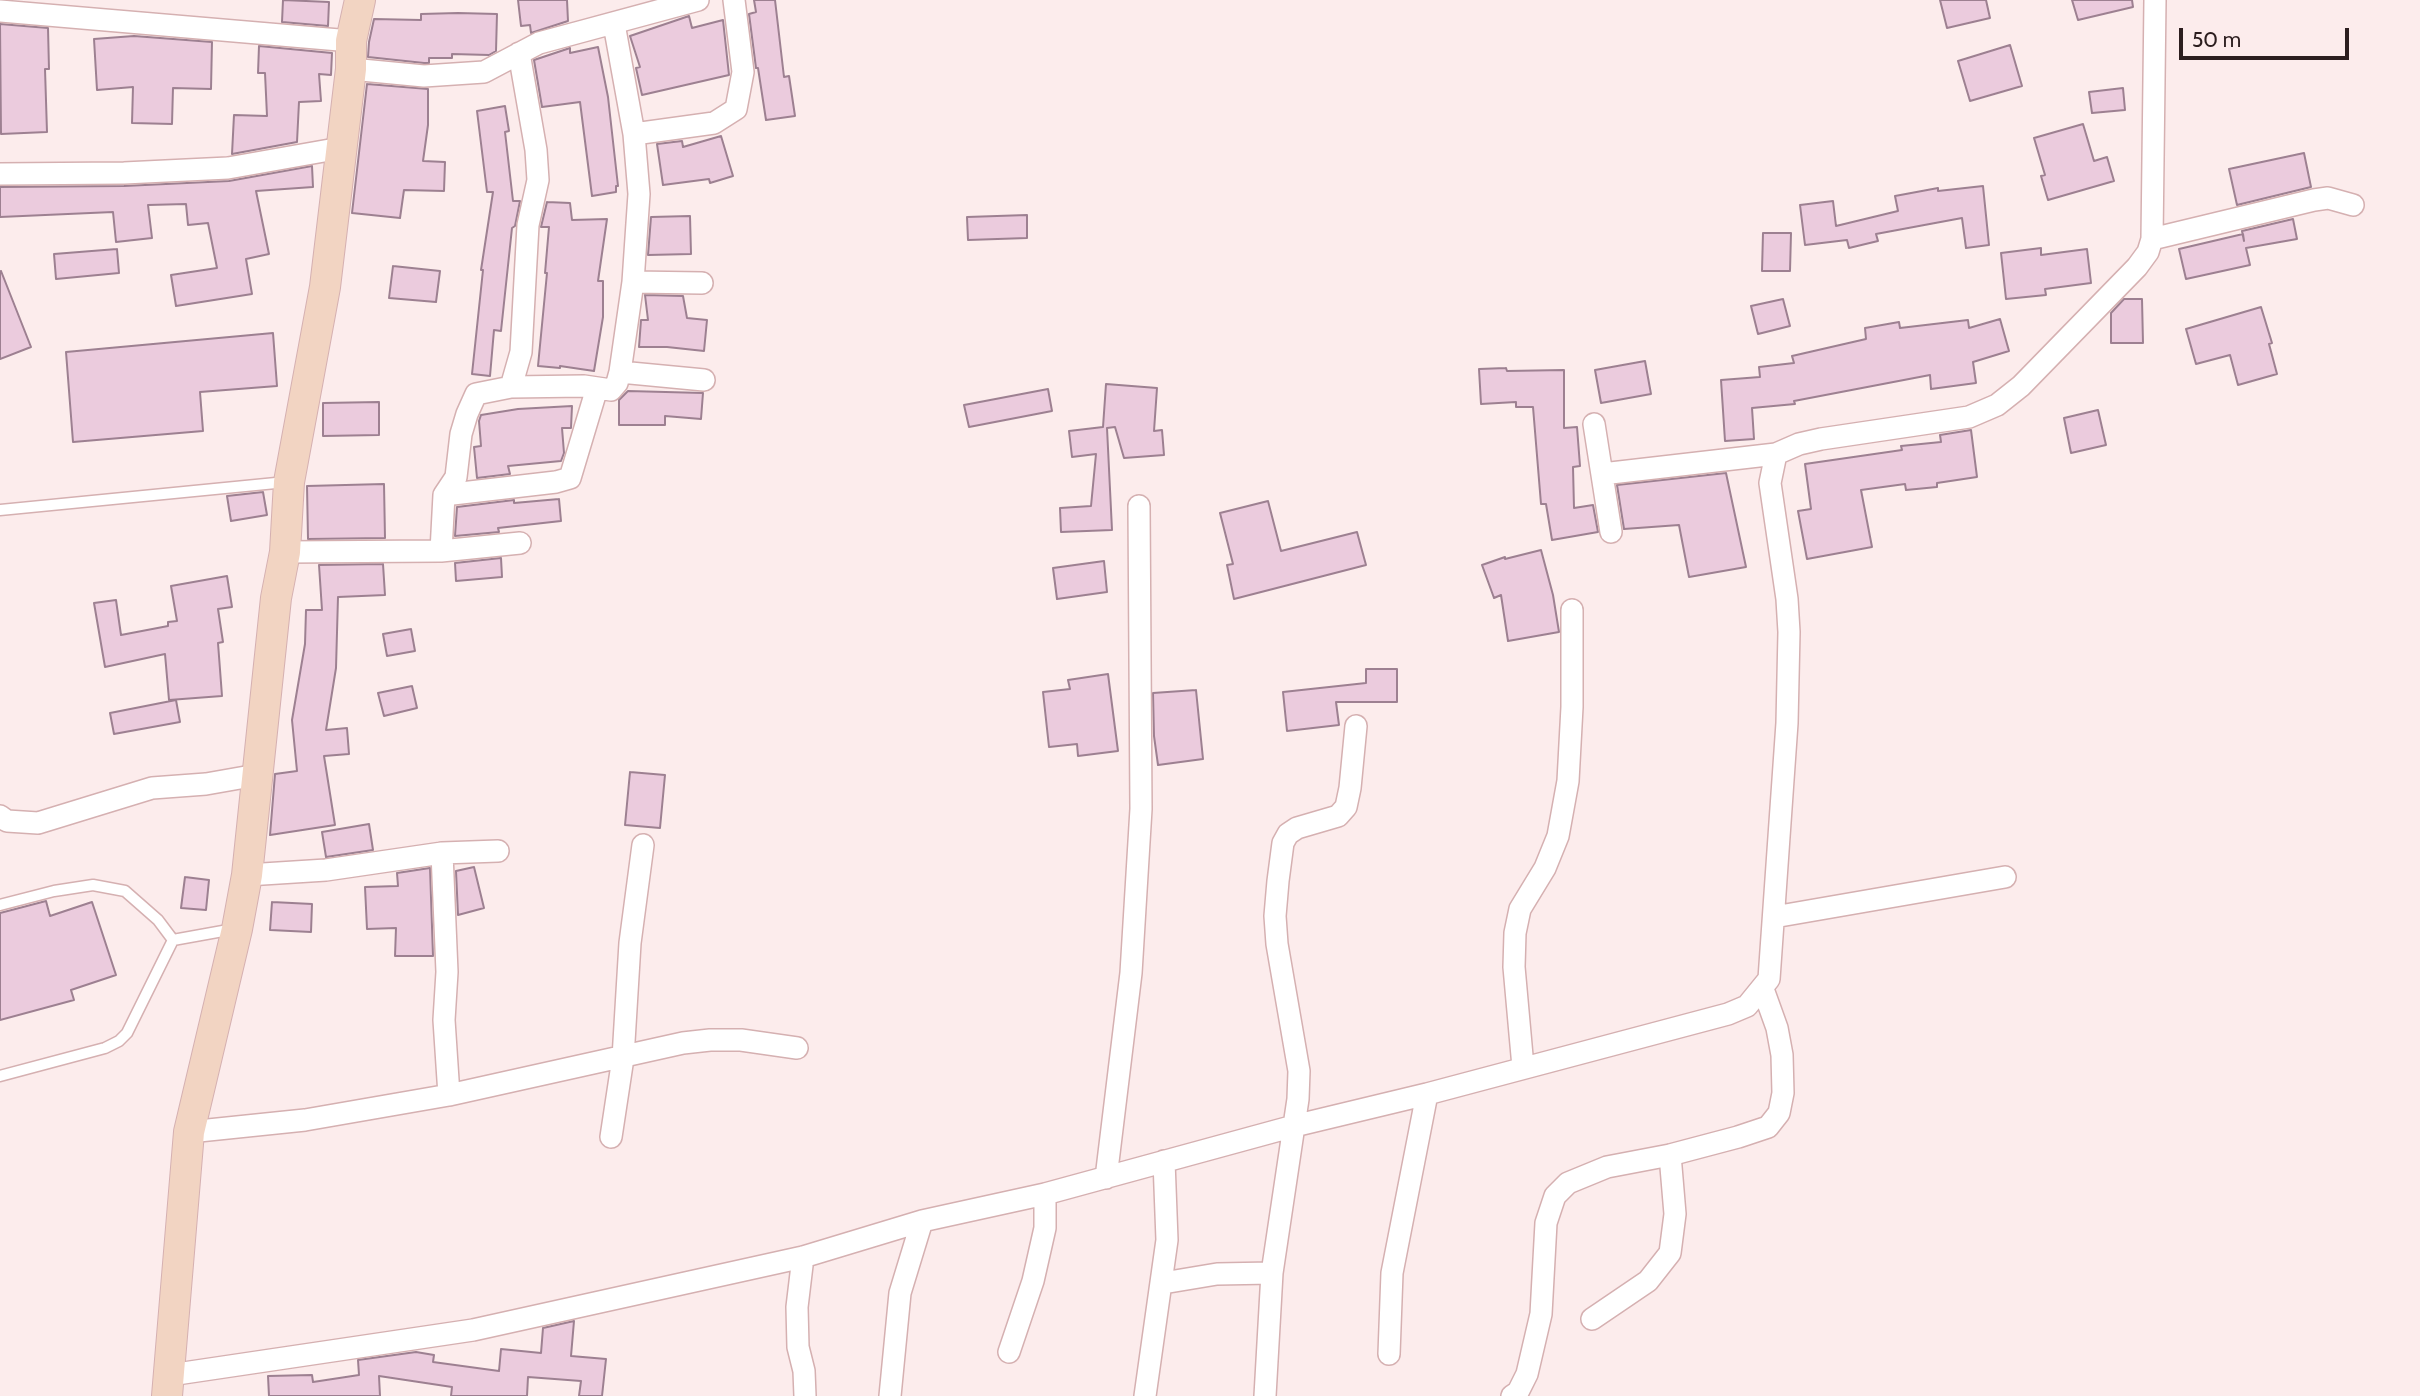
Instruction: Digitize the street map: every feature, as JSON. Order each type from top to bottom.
[{"type":"street","points":[[360,0],[351,55],[325,287],[289,482],[285,552],[276,598],[247,875],[237,929],[189,1132],[169,1385],[473,1330],[803,1257],[922,1221],[1045,1194],[1294,1126],[1427,1094],[1728,1014],[1747,1006],[1769,979],[1787,723],[1787,600],[1770,483],[1776,453]]},
{"type":"street","points":[[634,134],[714,123],[736,108],[743,84],[743,72],[734,0]]},
{"type":"street","points":[[1602,474],[1776,453],[1821,439],[1969,416],[1997,405],[2021,386],[2137,267],[2148,252],[2152,239],[2155,0]]},
{"type":"street","points":[[0,11],[351,55],[424,76],[484,72],[539,43],[614,24],[687,1]]},
{"type":"street","points":[[441,551],[444,495],[456,477],[461,434],[476,394],[511,387],[611,390],[617,383],[633,282],[639,194],[634,134],[614,24]]},
{"type":"street","points":[[511,387],[520,352],[528,225],[538,180],[536,150],[519,53]]},
{"type":"street","points":[[0,174],[124,173],[228,168],[341,148]]},
{"type":"street","points":[[2152,239],[2314,200],[2328,198],[2353,205]]},
{"type":"street","points":[[633,282],[702,283]]},
{"type":"street","points":[[620,372],[704,380]]},
{"type":"street","points":[[444,495],[570,478],[597,388]]},
{"type":"street","points":[[1594,424],[1611,532]]},
{"type":"street","points":[[1106,1178],[1131,973],[1141,809],[1139,506]]},
{"type":"street","points":[[285,552],[441,551],[520,542]]},
{"type":"street","points":[[1522,1067],[1514,967],[1515,933],[1520,909],[1545,868],[1558,836],[1568,782],[1572,707],[1572,610]]},
{"type":"street","points":[[1265,1396],[1272,1273],[1298,1098],[1298,1071],[1277,944],[1275,916],[1283,843],[1288,834],[1297,828],[1338,816],[1346,807],[1356,726]]},
{"type":"street","points":[[0,816],[7,821],[38,822],[152,788],[206,784],[257,775]]},
{"type":"street","points":[[611,1137],[623,1058],[629,943],[643,845]]},
{"type":"street","points":[[247,875],[326,870],[442,853],[498,851]]},
{"type":"street","points":[[442,853],[447,972],[444,1020],[449,1095]]},
{"type":"street","points":[[1774,917],[2005,877]]},
{"type":"street","points":[[1512,1396],[1518,1392],[1527,1374],[1541,1314],[1546,1223],[1555,1196],[1568,1183],[1607,1167],[1670,1155],[1768,1127],[1779,1113],[1783,1093],[1782,1055],[1777,1028],[1763,989]]},
{"type":"street","points":[[189,1132],[305,1120],[449,1095],[657,1049],[710,1040],[797,1048]]},
{"type":"street","points":[[1389,1354],[1392,1273],[1427,1094]]},
{"type":"street","points":[[1592,1319],[1648,1281],[1670,1253],[1675,1214],[1670,1155]]},
{"type":"street","points":[[1146,1396],[1163,1283],[1168,1210],[1164,1161]]},
{"type":"street","points":[[1009,1352],[1033,1281],[1045,1227],[1045,1194]]},
{"type":"street","points":[[890,1396],[900,1293],[922,1221]]},
{"type":"street","points":[[803,1257],[797,1307],[798,1347],[804,1371],[805,1396]]},
{"type":"street","points":[[1163,1283],[1217,1274],[1272,1273]]},
{"type":"lane","points":[[0,510],[289,482]]},
{"type":"lane","points":[[0,905],[54,891],[93,885],[125,891],[158,920],[173,940]]},
{"type":"lane","points":[[0,1076],[106,1048],[119,1041],[127,1033],[173,940],[237,929]]},
{"type":"building","points":[[283,0],[329,2],[328,26],[282,22]]},
{"type":"building","points":[[518,0],[567,0],[568,21],[531,33],[530,25],[521,26]]},
{"type":"building","points":[[754,0],[775,0],[784,77],[789,76],[795,116],[766,120],[749,14],[756,12]]},
{"type":"building","points":[[1940,0],[1986,0],[1990,18],[1947,28]]},
{"type":"building","points":[[2072,0],[2132,0],[2133,7],[2078,20]]},
{"type":"building","points":[[421,14],[497,14],[496,51],[489,55],[452,54],[452,58],[429,58],[429,63],[368,57],[374,19],[421,20]]},
{"type":"building","points":[[689,16],[692,28],[723,20],[729,75],[642,95],[636,68],[640,67],[630,36]]},
{"type":"building","points":[[0,24],[48,28],[49,69],[45,69],[47,132],[1,134]]},
{"type":"building","points":[[134,36],[212,42],[211,89],[173,88],[172,124],[132,123],[133,87],[97,90],[94,39]]},
{"type":"building","points":[[2010,45],[2022,86],[1970,101],[1958,61]]},
{"type":"building","points":[[259,46],[332,53],[331,75],[319,74],[321,101],[299,102],[297,142],[232,154],[234,115],[267,116],[265,73],[258,73]]},
{"type":"building","points":[[598,47],[608,97],[618,186],[616,192],[592,196],[580,102],[542,107],[534,60],[570,48],[570,53]]},
{"type":"building","points":[[367,84],[428,89],[428,125],[423,161],[445,162],[444,191],[404,190],[400,218],[352,213]]},
{"type":"building","points":[[2123,88],[2125,110],[2092,113],[2089,92]]},
{"type":"building","points":[[505,106],[509,131],[505,132],[513,201],[520,201],[515,226],[512,228],[501,331],[494,330],[490,376],[472,374],[481,270],[493,192],[487,192],[477,111]]},
{"type":"building","points":[[2083,124],[2094,161],[2107,157],[2114,181],[2048,200],[2041,176],[2045,175],[2034,138]]},
{"type":"building","points":[[721,136],[733,176],[710,183],[709,179],[663,185],[657,144],[682,141],[683,147]]},
{"type":"building","points":[[2304,153],[2311,187],[2237,205],[2229,169]]},
{"type":"building","points":[[312,166],[313,187],[256,191],[269,254],[246,259],[252,294],[176,306],[171,275],[217,268],[208,223],[188,225],[186,204],[148,205],[152,238],[116,242],[113,212],[0,217],[0,187],[124,186],[229,181]]},
{"type":"building","points":[[1983,186],[1989,245],[1966,248],[1962,218],[1876,234],[1878,241],[1849,248],[1847,240],[1805,245],[1800,205],[1833,201],[1836,226],[1898,211],[1895,196],[1938,188],[1938,191]]},
{"type":"building","points":[[547,202],[570,203],[572,220],[607,219],[598,281],[603,281],[603,317],[594,371],[538,366],[549,227],[541,227]]},
{"type":"building","points":[[1027,215],[1027,238],[968,240],[967,217]]},
{"type":"building","points":[[690,216],[691,254],[648,255],[651,217]]},
{"type":"building","points":[[2293,219],[2297,239],[2246,248],[2250,265],[2186,279],[2179,249],[2243,234],[2242,231]]},
{"type":"building","points":[[1763,233],[1791,233],[1790,271],[1762,271]]},
{"type":"building","points":[[2041,248],[2041,255],[2087,249],[2091,283],[2045,289],[2046,295],[2006,299],[2001,253]]},
{"type":"building","points":[[117,249],[119,273],[56,279],[54,254]]},
{"type":"building","points":[[393,266],[440,271],[436,302],[389,298]]},
{"type":"building","points":[[0,272],[31,347],[0,359]]},
{"type":"building","points":[[645,295],[683,296],[687,318],[707,320],[704,351],[639,347],[641,320],[648,320]]},
{"type":"building","points":[[1783,299],[1790,326],[1758,334],[1751,306]]},
{"type":"building","points":[[2124,299],[2142,299],[2143,343],[2111,343],[2111,313]]},
{"type":"building","points":[[2261,307],[2272,343],[2269,344],[2277,374],[2238,385],[2230,355],[2196,364],[2186,329]]},
{"type":"building","points":[[2000,319],[2009,351],[1973,362],[1976,383],[1931,389],[1930,375],[1794,401],[1795,404],[1752,408],[1754,439],[1725,441],[1721,380],[1760,377],[1759,367],[1794,363],[1792,356],[1866,339],[1865,328],[1899,322],[1900,328],[1968,320],[1969,328]]},
{"type":"building","points":[[273,333],[277,386],[200,392],[203,431],[73,442],[66,352]]},
{"type":"building","points":[[1645,361],[1651,394],[1601,403],[1595,370]]},
{"type":"building","points":[[1506,368],[1507,371],[1564,370],[1564,428],[1577,427],[1580,466],[1573,467],[1574,508],[1593,505],[1598,532],[1552,540],[1546,504],[1541,504],[1533,407],[1516,407],[1516,402],[1481,404],[1479,369]]},
{"type":"building","points":[[1106,384],[1157,388],[1154,431],[1162,430],[1164,455],[1124,458],[1115,427],[1107,428],[1112,530],[1061,532],[1060,508],[1091,506],[1096,454],[1072,457],[1069,431],[1103,427]]},
{"type":"building","points":[[1048,389],[1052,411],[969,427],[964,405]]},
{"type":"building","points":[[628,391],[703,393],[701,419],[665,416],[665,425],[619,425],[619,400]]},
{"type":"building","points":[[379,402],[379,435],[323,436],[323,403]]},
{"type":"building","points":[[572,406],[571,428],[562,428],[564,453],[561,461],[508,466],[510,474],[477,478],[474,447],[481,446],[481,415],[518,409]]},
{"type":"building","points":[[2098,410],[2106,445],[2071,453],[2064,418]]},
{"type":"building","points":[[1971,430],[1977,477],[1937,483],[1937,487],[1906,490],[1905,484],[1861,490],[1872,547],[1807,559],[1798,511],[1811,509],[1805,464],[1902,450],[1901,446],[1941,442],[1940,435]]},
{"type":"building","points":[[1726,473],[1746,567],[1689,577],[1679,525],[1624,529],[1617,485]]},
{"type":"building","points":[[384,484],[385,538],[308,539],[307,486]]},
{"type":"building","points":[[263,492],[267,515],[231,521],[227,496]]},
{"type":"building","points":[[559,499],[561,521],[498,528],[499,532],[455,536],[457,507],[514,500],[514,503]]},
{"type":"building","points":[[1268,501],[1281,551],[1357,532],[1366,565],[1234,599],[1227,565],[1233,564],[1220,513]]},
{"type":"building","points":[[1541,550],[1559,632],[1508,641],[1501,595],[1494,598],[1482,565]]},
{"type":"building","points":[[501,558],[502,577],[456,581],[455,563]]},
{"type":"building","points":[[1104,561],[1107,592],[1057,599],[1053,568]]},
{"type":"building","points":[[383,564],[385,595],[338,597],[336,668],[326,730],[347,728],[349,754],[324,756],[335,825],[270,835],[275,774],[297,771],[292,720],[305,644],[306,610],[322,610],[319,565]]},
{"type":"building","points":[[227,576],[232,607],[218,609],[223,642],[218,643],[222,696],[169,700],[165,654],[105,667],[94,603],[116,600],[121,635],[168,626],[168,622],[177,621],[171,586]]},
{"type":"building","points":[[411,629],[415,651],[387,656],[383,634]]},
{"type":"building","points":[[1366,669],[1397,669],[1397,702],[1336,702],[1339,725],[1287,731],[1283,692],[1366,683]]},
{"type":"building","points":[[1108,674],[1118,751],[1078,756],[1077,744],[1049,747],[1043,692],[1070,689],[1068,680]]},
{"type":"building","points":[[412,686],[417,708],[384,716],[378,693]]},
{"type":"building","points":[[1196,690],[1203,759],[1158,765],[1153,693]]},
{"type":"building","points":[[176,700],[180,722],[114,734],[110,713]]},
{"type":"building","points":[[630,772],[665,775],[660,828],[625,825]]},
{"type":"building","points":[[369,824],[373,850],[326,857],[322,832]]},
{"type":"building","points":[[474,867],[484,908],[458,915],[456,871]]},
{"type":"building","points":[[430,868],[433,956],[395,956],[396,928],[367,929],[365,887],[398,886],[397,873]]},
{"type":"building","points":[[185,877],[209,880],[206,910],[181,908]]},
{"type":"building","points":[[46,901],[50,916],[92,902],[116,975],[71,990],[74,1000],[0,1020],[0,913]]},
{"type":"building","points":[[272,902],[312,904],[311,932],[270,930]]},
{"type":"building","points":[[574,1321],[571,1356],[606,1359],[602,1396],[579,1396],[581,1381],[528,1377],[527,1396],[451,1396],[452,1387],[379,1376],[380,1396],[269,1396],[268,1376],[312,1375],[313,1382],[359,1375],[358,1360],[416,1352],[434,1355],[433,1362],[499,1371],[501,1349],[541,1353],[543,1328]]}]
